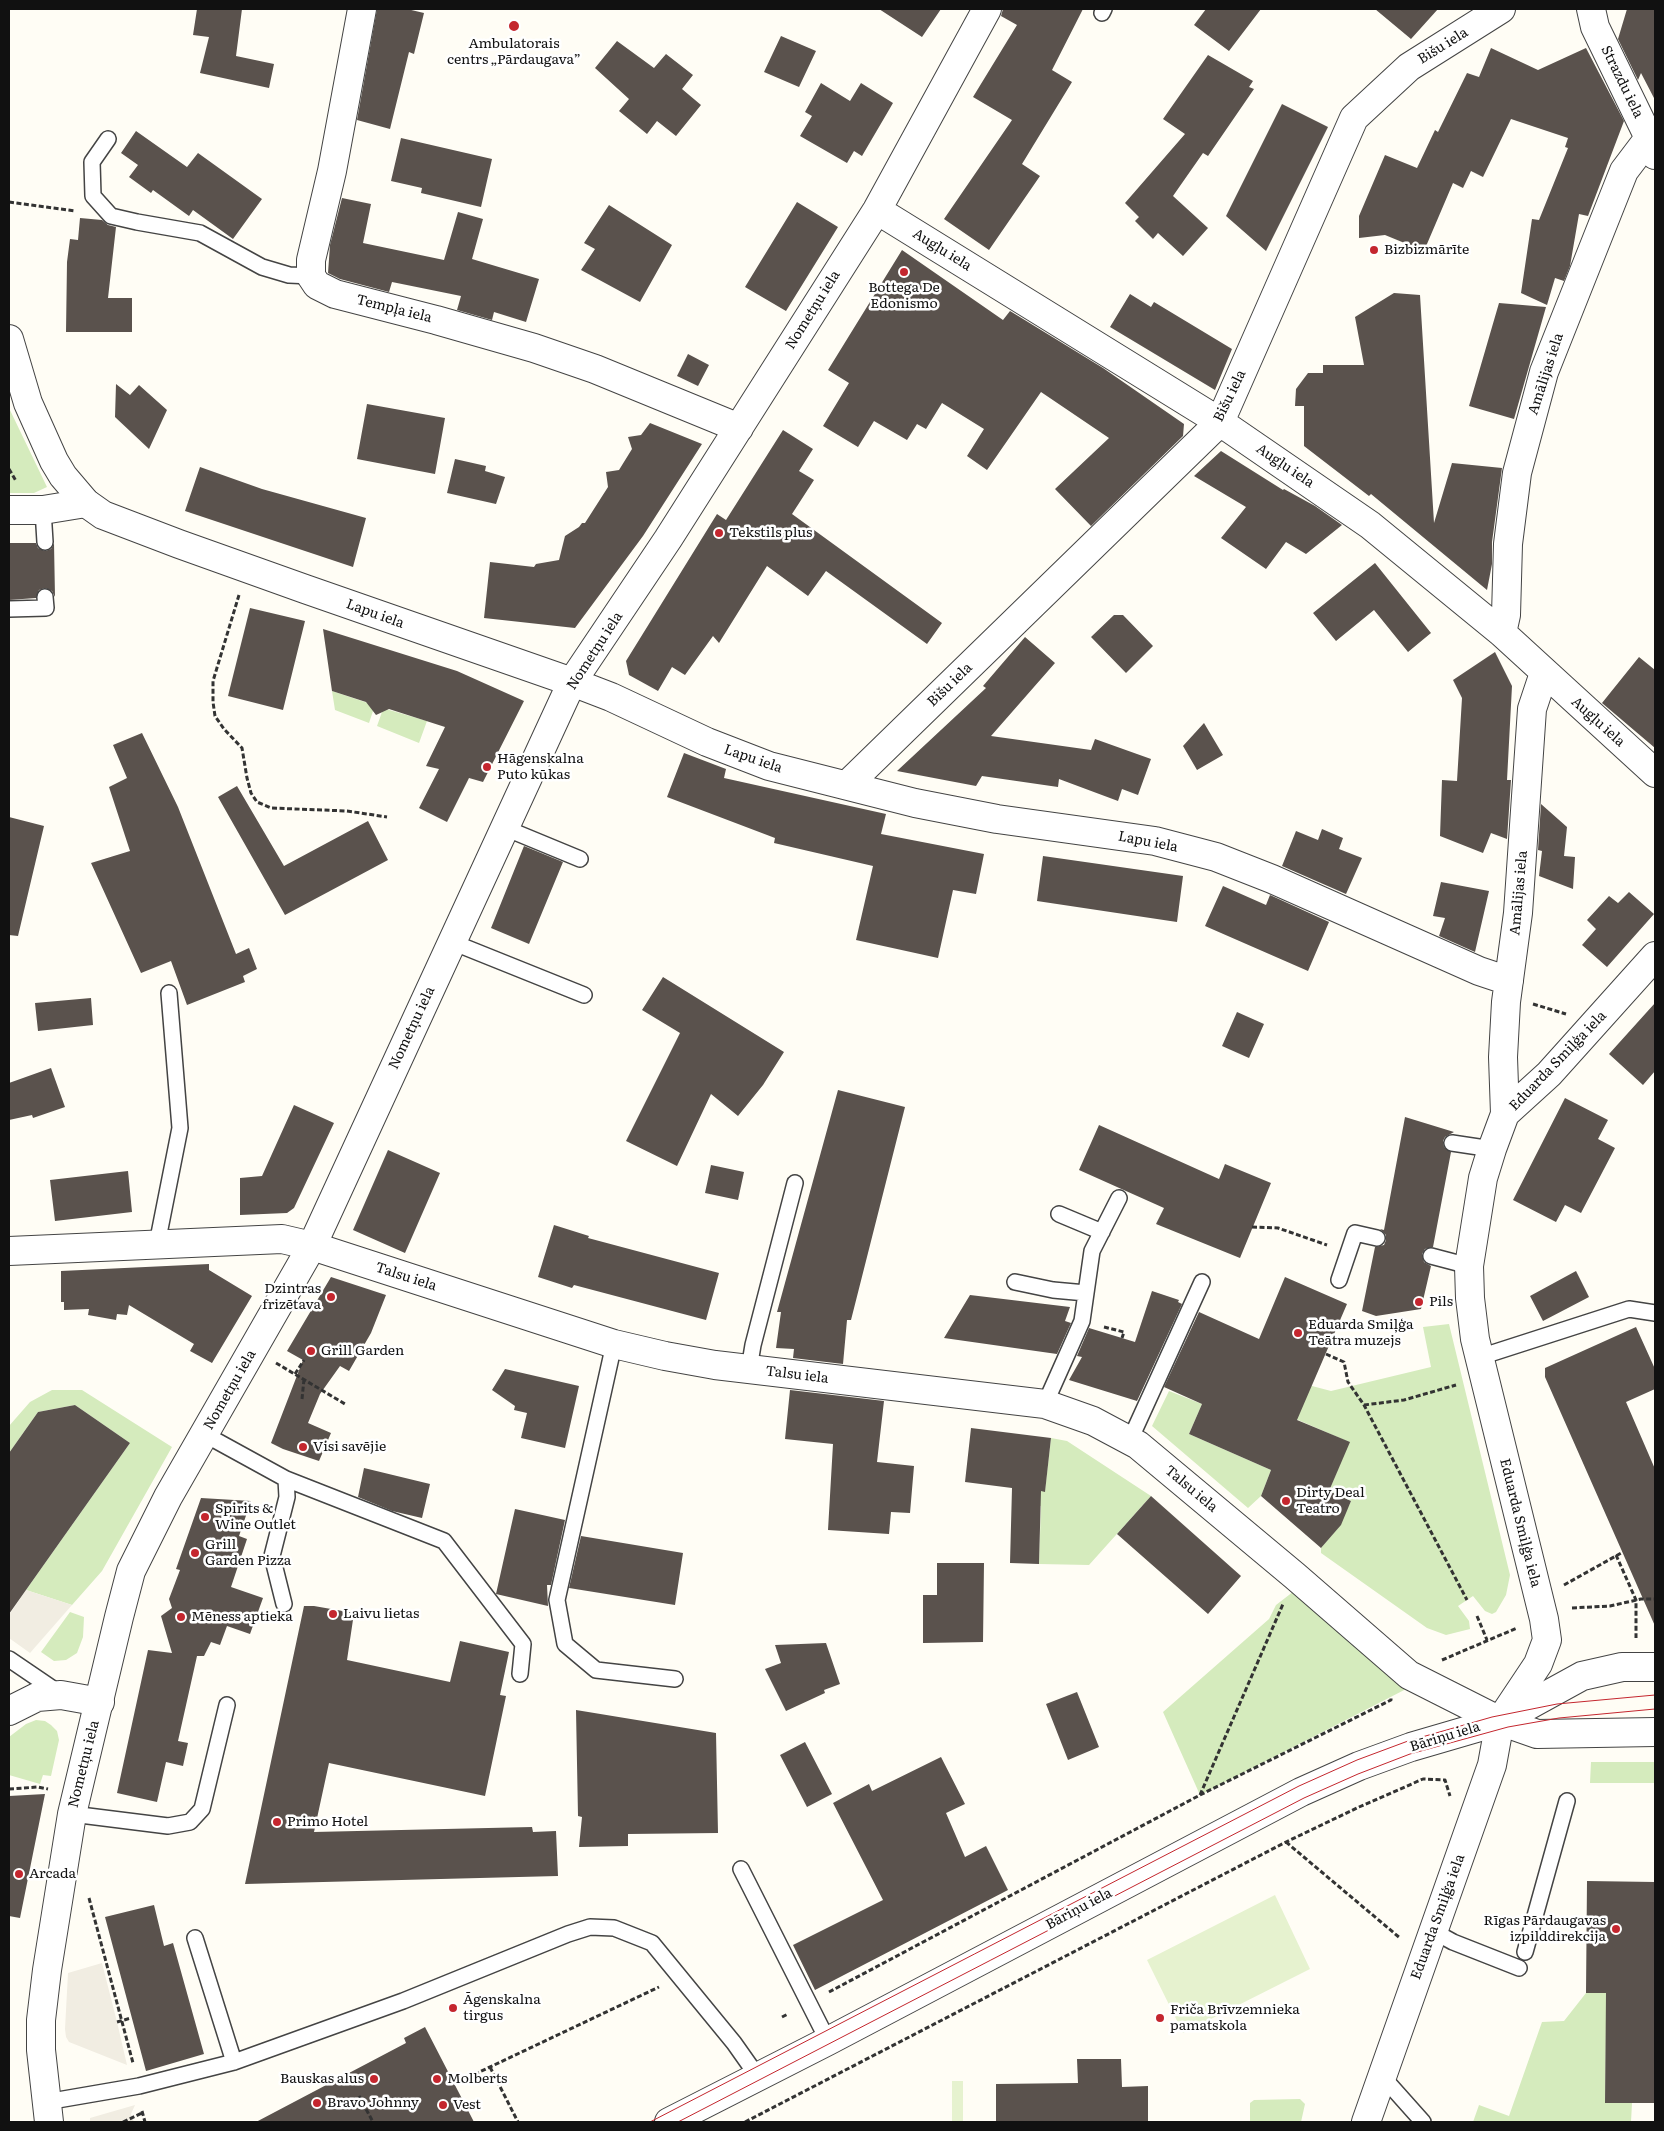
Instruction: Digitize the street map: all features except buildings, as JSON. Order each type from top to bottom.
[{"type":"street","points":[[311,276],[311,260],[332,171],[362,9]]},
{"type":"street","name":"Nometņu iela","points":[[48,2112],[41,2050],[41,2020],[47,1970],[72,1814],[131,1571],[168,1496],[312,1246],[572,682],[668,539],[877,210],[987,9]]},
{"type":"street","name":"Bišu iela","points":[[847,785],[1220,422],[1354,118],[1409,67],[1501,9]]},
{"type":"street","name":"Strazdu iela","points":[[1591,9],[1595,27],[1653,143]]},
{"type":"street","name":"Amālijas iela","points":[[1502,633],[1506,615],[1508,544],[1517,473],[1544,372],[1624,171],[1653,143]]},
{"type":"street","name":"Augļu iela","points":[[877,210],[1220,422],[1370,524],[1502,633],[1655,773]]},
{"type":"street","name":"Tempļa iela","points":[[311,276],[317,285],[335,294],[534,348],[595,369],[739,428]]},
{"type":"street","name":"Lapu iela","points":[[9,338],[28,403],[43,438],[63,476],[86,503],[103,515],[467,647],[572,682],[611,697],[707,742],[769,766],[915,804],[997,819],[1155,841],[1216,857],[1272,879],[1478,971],[1508,981]]},
{"type":"street","points":[[9,510],[43,510],[86,503]]},
{"type":"street","name":"Amālijas iela","points":[[1505,1114],[1503,1057],[1508,981],[1518,913],[1532,709],[1544,673]]},
{"type":"street","name":"Eduarda Smiļģa iela","points":[[1366,2122],[1492,1765],[1500,1721],[1538,1664],[1547,1640],[1544,1619],[1480,1356],[1470,1298],[1469,1266],[1483,1178],[1505,1114],[1549,1074],[1596,1024],[1655,956]]},
{"type":"street","name":"Talsu iela","points":[[9,1251],[282,1239],[312,1246],[614,1344],[673,1358],[749,1369],[1044,1404],[1094,1421],[1130,1440],[1295,1576],[1409,1675],[1500,1721]]},
{"type":"street","name":"Bāriņu iela","points":[[669,2122],[828,2041],[1301,1792],[1359,1766],[1411,1747],[1500,1721],[1582,1676],[1622,1667],[1655,1667]]},
{"type":"street","points":[[9,1711],[23,1702],[37,1697],[61,1695],[100,1702]]},
{"type":"street","points":[[1500,1721],[1537,1734],[1655,1732]]},
{"type":"lane","points":[[108,139],[92,162],[93,196],[111,216],[200,233],[262,267],[289,275],[311,276]]},
{"type":"lane","points":[[43,510],[45,542]]},
{"type":"lane","points":[[9,609],[46,608],[45,597]]},
{"type":"lane","points":[[505,828],[580,859]]},
{"type":"lane","points":[[452,942],[584,995]]},
{"type":"lane","points":[[157,1244],[180,1128],[169,994]]},
{"type":"lane","points":[[1452,1143],[1492,1149]]},
{"type":"lane","points":[[749,1369],[753,1345],[795,1183]]},
{"type":"lane","points":[[1044,1404],[1082,1321],[1092,1251],[1119,1198]]},
{"type":"lane","points":[[1059,1214],[1102,1232]]},
{"type":"lane","points":[[1339,1280],[1355,1233],[1377,1238]]},
{"type":"lane","points":[[1432,1256],[1469,1266]]},
{"type":"lane","points":[[1015,1282],[1053,1290],[1086,1293]]},
{"type":"lane","points":[[1130,1440],[1202,1282]]},
{"type":"lane","points":[[1480,1356],[1629,1308],[1655,1313]]},
{"type":"lane","points":[[614,1344],[557,1600],[565,1644],[596,1670],[675,1678]]},
{"type":"lane","points":[[204,1434],[286,1479],[444,1541],[523,1644],[520,1674]]},
{"type":"lane","points":[[284,1604],[272,1556],[287,1496],[286,1479]]},
{"type":"lane","points":[[9,1659],[61,1695]]},
{"type":"lane","points":[[72,1814],[168,1826],[190,1822],[202,1809],[227,1705]]},
{"type":"lane","points":[[1524,1952],[1567,1801]]},
{"type":"lane","points":[[741,1869],[828,2041]]},
{"type":"lane","points":[[48,2112],[234,2062],[403,2001],[568,1934],[590,1927],[614,1928],[652,1943],[734,2043],[758,2077]]},
{"type":"lane","points":[[1433,1931],[1453,1942],[1519,1968]]},
{"type":"lane","points":[[195,1938],[234,2062]]},
{"type":"lane","points":[[1382,2076],[1423,2122]]},
{"type":"path","points":[[9,202],[111,216]]},
{"type":"path","points":[[240,592],[215,672],[212,702],[216,716],[224,729],[242,748],[247,778],[254,798],[257,802],[271,808],[347,811],[387,817]]},
{"type":"path","points":[[1508,981],[1522,1000],[1566,1014],[1575,1013],[1596,1024]]},
{"type":"path","points":[[1252,1227],[1278,1228],[1348,1253]]},
{"type":"path","points":[[1326,1354],[1344,1362],[1348,1382],[1364,1404],[1467,1600]]},
{"type":"path","points":[[269,1360],[345,1404]]},
{"type":"path","points":[[295,1374],[304,1360]]},
{"type":"path","points":[[302,1399],[304,1379]]},
{"type":"path","points":[[1364,1404],[1404,1400],[1451,1387]]},
{"type":"path","points":[[1559,1588],[1623,1552]]},
{"type":"path","points":[[1616,1555],[1636,1600],[1636,1645]]},
{"type":"path","points":[[1200,1795],[1295,1576]]},
{"type":"path","points":[[782,2017],[1200,1795],[1391,1700],[1391,1686],[1409,1675],[1487,1640],[1523,1625],[1544,1619],[1567,1608],[1610,1606],[1636,1600],[1655,1599]]},
{"type":"path","points":[[1477,1616],[1487,1640]]},
{"type":"path","points":[[745,2122],[1286,1842],[1359,1807],[1423,1780],[1445,1780]]},
{"type":"path","points":[[9,1789],[38,1787],[56,1791]]},
{"type":"path","points":[[1286,1842],[1424,1956]]},
{"type":"path","points":[[88,1895],[135,2069]]},
{"type":"path","points":[[454,2084],[680,1977]]},
{"type":"path","points":[[116,2022],[131,2018]]},
{"type":"path","points":[[490,2067],[518,2122]]},
{"type":"path","points":[[359,2096],[373,2122]]},
{"type":"path","points":[[333,2100],[338,2107]]},
{"type":"path","points":[[141,2104],[145,2122]]},
{"type":"path","points":[[123,2122],[142,2113]]},
{"type":"green space","points":[[9,408],[47,487],[34,493],[9,493]]},
{"type":"green space","points":[[332,691],[371,704],[373,711],[369,723],[335,710]]},
{"type":"green space","points":[[386,709],[427,721],[419,743],[377,726],[382,712]]},
{"type":"green space","points":[[1449,1324],[1510,1575],[1506,1595],[1496,1612],[1492,1614],[1485,1611],[1473,1596],[1458,1606],[1469,1621],[1470,1629],[1446,1635],[1427,1628],[1321,1553],[1321,1548],[1338,1528],[1351,1501],[1329,1491],[1349,1442],[1252,1400],[1267,1366],[1312,1386],[1331,1391],[1431,1367],[1423,1327]]},
{"type":"green space","points":[[52,1390],[82,1390],[172,1447],[102,1571],[72,1605],[26,1590],[130,1443],[75,1405],[38,1412],[9,1453],[9,1426],[30,1402]]},
{"type":"green space","points":[[1169,1391],[1202,1404],[1189,1434],[1271,1470],[1261,1496],[1248,1508],[1152,1426]]},
{"type":"green space","points":[[1051,1438],[1067,1441],[1151,1496],[1089,1565],[1039,1564],[1041,1506],[1012,1505],[1012,1488],[1045,1491]]},
{"type":"green space","points":[[1298,1588],[1412,1686],[1200,1795],[1163,1712],[1269,1619],[1276,1605]]},
{"type":"green space","points":[[70,1612],[84,1617],[83,1637],[77,1653],[66,1660],[54,1661],[41,1652]]},
{"type":"green space","points":[[36,1720],[45,1721],[51,1725],[57,1731],[59,1740],[51,1776],[43,1775],[40,1784],[9,1775],[9,1737],[26,1724]]},
{"type":"green space","points":[[1591,1762],[1655,1762],[1655,1783],[1590,1783]]},
{"type":"green space","points":[[1275,1895],[1310,1969],[1183,2033],[1147,1960]]},
{"type":"green space","points":[[1586,1993],[1633,1993],[1606,2024],[1605,2103],[1632,2103],[1631,2122],[1473,2122],[1479,2105],[1509,2116],[1542,2022],[1564,2021]]},
{"type":"green space","points":[[952,2081],[963,2081],[963,2122],[952,2122]]},
{"type":"green space","points":[[1300,2099],[1305,2104],[1301,2122],[1250,2122],[1250,2103],[1254,2100]]},
{"type":"shaded area","points":[[26,1590],[72,1605],[30,1653],[9,1638],[9,1615]]},
{"type":"shaded area","points":[[102,1963],[127,2065],[69,2042],[66,2037],[68,1973]]},
{"type":"shaded area","points":[[135,2105],[131,2114],[134,2122],[90,2122],[90,2118]]},
{"type":"tram line","points":[[650,2122],[1299,1786],[1357,1760],[1408,1741],[1492,1717],[1557,1704],[1655,1695]]},
{"type":"tram line","points":[[678,2122],[1304,1798],[1358,1774],[1410,1754],[1508,1727],[1559,1718],[1655,1709]]},
{"type":"place","name":"Ambulatorais centrs „Pārdaugava”","points":[[514,26]]},
{"type":"place","name":"Bizbizmārīte","points":[[1374,250]]},
{"type":"place","name":"Bottega De Edonismo","points":[[904,272]]},
{"type":"place","name":"Tekstils plus","points":[[719,533]]},
{"type":"place","name":"Hāgenskalna Puto kūkas","points":[[487,767]]},
{"type":"place","name":"Dzintras frizētava","points":[[331,1297]]},
{"type":"place","name":"Pils","points":[[1419,1302]]},
{"type":"place","name":"Eduarda Smiļģa Teātra muzejs","points":[[1298,1333]]},
{"type":"place","name":"Grill Garden","points":[[311,1351]]},
{"type":"place","name":"Visi savējie","points":[[303,1447]]},
{"type":"place","name":"Dirty Deal Teatro","points":[[1286,1501]]},
{"type":"place","name":"Spirits & Wine Outlet","points":[[205,1517]]},
{"type":"place","name":"Grill Garden Pizza","points":[[195,1553]]},
{"type":"place","name":"Laivu lietas","points":[[333,1614]]},
{"type":"place","name":"Mēness aptieka","points":[[181,1617]]},
{"type":"place","name":"Primo Hotel","points":[[277,1822]]},
{"type":"place","name":"Arcada","points":[[19,1874]]},
{"type":"place","name":"Rīgas Pārdaugavas izpilddirekcija","points":[[1616,1929]]},
{"type":"place","name":"Āgenskalna tirgus","points":[[453,2008]]},
{"type":"place","name":"Friča Brīvzemnieka pamatskola","points":[[1160,2018]]},
{"type":"place","name":"Bauskas alus","points":[[374,2079]]},
{"type":"place","name":"Molberts","points":[[437,2079]]},
{"type":"place","name":"Bravo Johnny","points":[[317,2103]]},
{"type":"place","name":"Vest","points":[[443,2105]]}]
